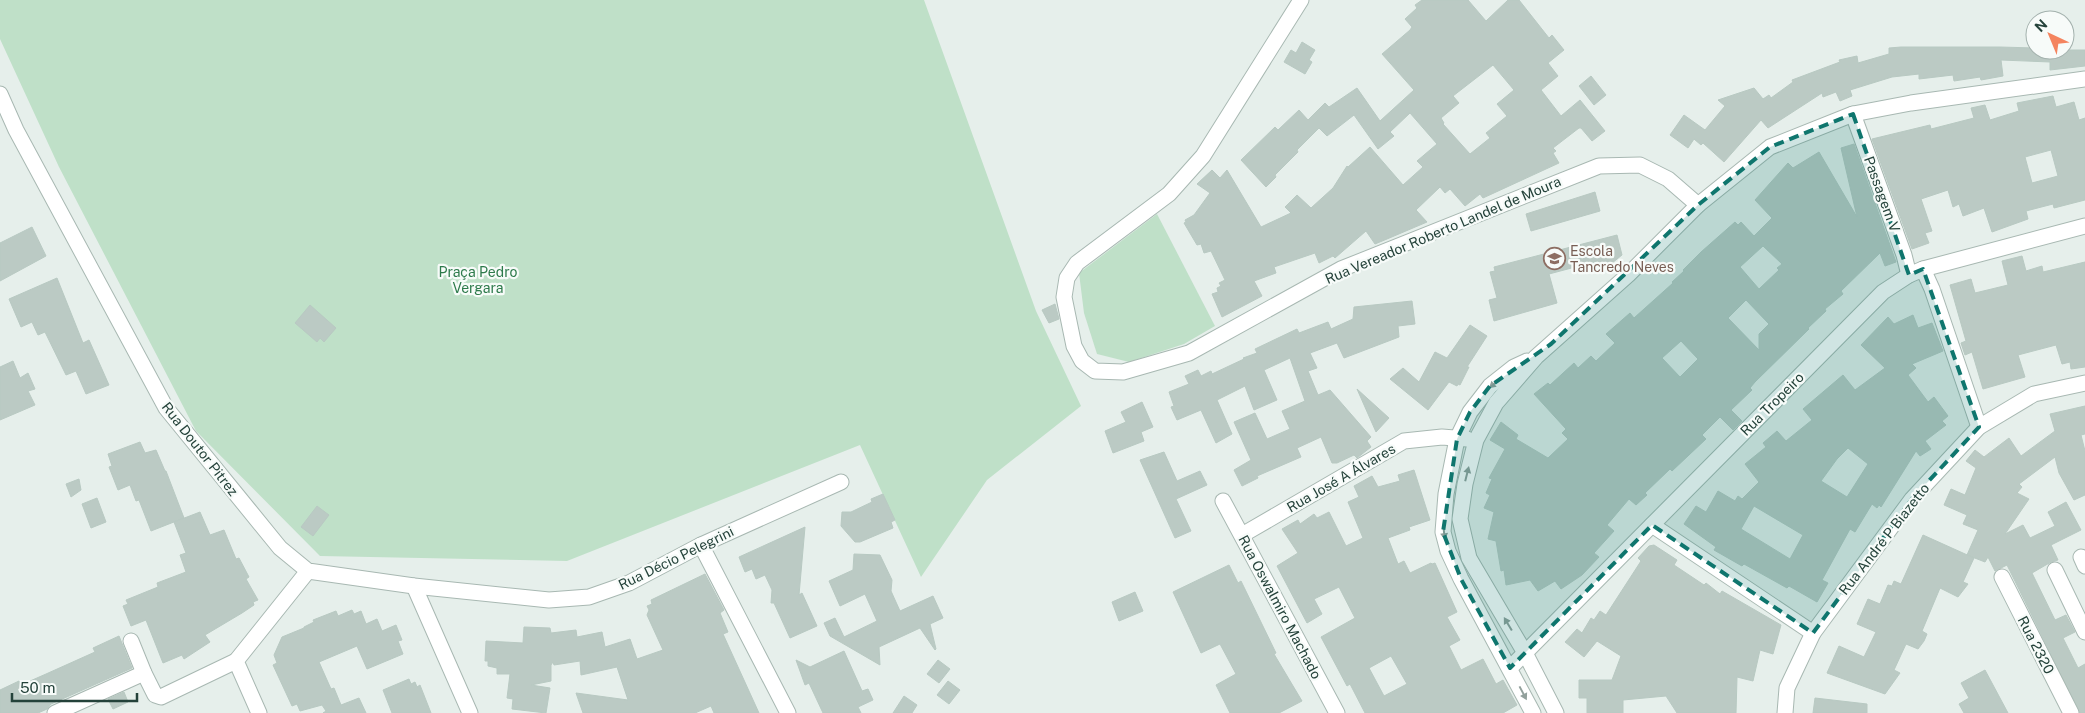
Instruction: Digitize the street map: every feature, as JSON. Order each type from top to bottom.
[{"type":"street","name":"Rua Vereador Roberto Landel de Moura","points":[[1302,0],[1203,156],[1169,194],[1077,263],[1066,278],[1064,297],[1074,346],[1082,361],[1095,370],[1123,372],[1189,353],[1341,269],[1599,166],[1640,165],[1668,179],[1698,205]]},
{"type":"street","points":[[1556,713],[1525,653],[1469,558],[1460,519],[1465,484],[1476,440],[1496,403],[1536,357],[1628,275],[1698,205],[1770,147],[1853,114],[1911,103],[2085,79]]},
{"type":"street","name":"Rua Doutor Pitrez","points":[[0,94],[16,130],[166,408],[280,548],[308,571]]},
{"type":"street","name":"Passagem V","points":[[1853,114],[1904,255],[1938,307],[1979,428]]},
{"type":"street","name":"Rua Tropeiro","points":[[1510,668],[1883,292],[1916,272],[2085,226]]},
{"type":"street","points":[[1533,713],[1448,552],[1443,532],[1443,516],[1457,439],[1470,412],[1490,386],[1514,367],[1536,357]]},
{"type":"street","name":"Rua André P Biazetto","points":[[1785,713],[1787,688],[1813,633],[1912,498],[1979,428],[2034,394],[2085,383]]},
{"type":"street","name":"Rua José A Álvares","points":[[1242,535],[1404,441],[1442,437],[1476,440]]},
{"type":"street","name":"Rua Décio Pelegrini","points":[[414,586],[549,600],[589,597],[629,583],[701,545],[841,482]]},
{"type":"street","name":"Rua Oswalmiro Machado","points":[[1223,501],[1337,713]]},
{"type":"street","points":[[1652,525],[1813,633]]},
{"type":"street","points":[[701,545],[788,713]]},
{"type":"street","points":[[2055,570],[2085,632]]},
{"type":"street","points":[[131,641],[153,692],[158,696],[163,696],[236,660],[308,571],[414,586],[470,713]]},
{"type":"street","name":"Rua 2320","points":[[2002,577],[2071,713]]},
{"type":"street","points":[[236,660],[259,713]]},
{"type":"street","points":[[55,713],[144,673]]},
{"type":"highlighted area","points":[[1853,114],[1909,275],[1923,269],[1979,427],[1912,499],[1813,633],[1652,525],[1510,668],[1461,579],[1443,532],[1457,439],[1470,412],[1490,386],[1551,344],[1698,205],[1770,147]]},
{"type":"green space","name":"Praça Pedro Vergara","points":[[0,0],[924,0],[1036,311],[1081,406],[987,480],[921,577],[860,445],[567,561],[320,556],[196,431],[59,167],[0,39]]},
{"type":"green space","points":[[1157,214],[1215,326],[1184,344],[1129,362],[1097,354],[1084,313],[1079,273]]},
{"type":"building","points":[[1422,0],[1468,0],[1486,21],[1508,0],[1519,0],[1549,38],[1552,35],[1564,50],[1548,63],[1558,76],[1541,90],[1561,116],[1580,100],[1605,131],[1592,141],[1579,128],[1553,148],[1556,151],[1553,153],[1559,163],[1483,198],[1480,194],[1465,206],[1450,189],[1445,193],[1440,187],[1416,210],[1427,222],[1375,244],[1366,231],[1335,258],[1333,256],[1319,263],[1315,253],[1274,267],[1276,273],[1254,281],[1262,296],[1222,317],[1212,294],[1218,292],[1217,288],[1221,286],[1219,283],[1225,280],[1211,251],[1204,253],[1201,244],[1197,245],[1184,223],[1186,222],[1185,220],[1194,215],[1210,193],[1197,184],[1212,170],[1220,178],[1227,170],[1261,227],[1291,213],[1285,207],[1297,195],[1311,208],[1333,188],[1347,166],[1370,147],[1403,185],[1423,167],[1417,161],[1437,144],[1410,113],[1390,132],[1394,136],[1378,149],[1354,115],[1327,136],[1319,128],[1297,150],[1298,152],[1266,187],[1241,160],[1275,127],[1278,130],[1299,110],[1308,120],[1325,103],[1329,107],[1357,88],[1380,121],[1414,90],[1382,54],[1410,30],[1412,27],[1405,19],[1417,8],[1415,5]],"holes":[[[1493,65],[1514,90],[1497,104],[1507,116],[1486,133],[1490,138],[1470,154],[1443,124],[1441,118],[1459,103],[1453,96]]]},
{"type":"building","points":[[1302,42],[1315,50],[1309,60],[1312,62],[1305,74],[1284,62],[1291,50],[1296,53]]},
{"type":"building","points":[[1889,48],[2025,48],[2025,60],[2075,60],[2075,50],[2085,50],[2085,66],[2050,70],[2050,62],[2001,60],[2003,76],[1981,80],[1980,77],[1954,81],[1953,75],[1919,79],[1919,74],[1892,77],[1850,90],[1852,96],[1840,101],[1836,92],[1823,97],[1822,93],[1768,128],[1761,120],[1724,162],[1703,143],[1701,145],[1694,139],[1688,148],[1670,135],[1684,115],[1705,130],[1725,106],[1718,100],[1754,88],[1763,99],[1769,95],[1771,98],[1793,82],[1792,80],[1840,62],[1839,60],[1857,56],[1858,63],[1889,54]]},
{"type":"building","points":[[1591,76],[1606,95],[1594,105],[1579,86]]},
{"type":"building","points":[[2053,96],[2056,107],[2074,102],[2079,120],[2085,118],[2085,200],[2054,208],[2053,204],[2026,211],[2028,219],[1992,232],[1984,208],[1963,216],[1959,204],[1953,207],[1948,190],[1921,199],[1932,231],[1925,233],[1929,243],[1912,249],[1872,139],[1930,125],[1931,129],[1974,118],[1971,108],[1985,105],[1990,120],[2019,111],[2017,103]],"holes":[[[2051,150],[2058,176],[2032,183],[2025,157]]]},
{"type":"building","points":[[1854,144],[1896,262],[1885,266],[1880,253],[1841,291],[1843,294],[1825,309],[1826,311],[1755,382],[1750,388],[1752,390],[1731,410],[1742,421],[1733,430],[1720,417],[1702,435],[1706,439],[1672,471],[1670,469],[1645,493],[1647,495],[1636,505],[1629,499],[1607,525],[1614,531],[1594,553],[1599,557],[1582,575],[1561,589],[1555,581],[1538,591],[1530,580],[1506,585],[1504,570],[1501,571],[1496,541],[1488,539],[1494,512],[1484,508],[1490,495],[1486,493],[1492,479],[1489,478],[1505,449],[1490,440],[1501,422],[1518,435],[1516,439],[1548,458],[1568,439],[1562,433],[1566,429],[1534,394],[1548,383],[1550,385],[1574,363],[1578,368],[1591,356],[1596,361],[1615,343],[1606,334],[1630,313],[1634,318],[1673,283],[1701,252],[1735,222],[1738,225],[1741,222],[1754,236],[1772,218],[1755,200],[1788,163],[1793,168],[1819,152],[1857,217],[1841,148]],"holes":[[[1763,246],[1782,264],[1777,268],[1779,270],[1759,289],[1740,267]],[[1746,300],[1769,324],[1759,334],[1759,350],[1728,318]],[[1681,341],[1698,359],[1680,377],[1662,358]]]},
{"type":"building","points":[[1595,192],[1600,211],[1531,231],[1526,214]]},
{"type":"building","points":[[32,227],[46,256],[0,281],[0,243]]},
{"type":"building","points":[[1617,235],[1622,255],[1601,272],[1598,261],[1549,274],[1557,303],[1494,321],[1489,300],[1497,298],[1490,272],[1495,271],[1494,267]]},
{"type":"building","points":[[2022,256],[2026,271],[2042,266],[2043,272],[2085,262],[2085,367],[2071,369],[2070,362],[2062,364],[2056,345],[2018,355],[2025,377],[1983,389],[1972,352],[1965,355],[1961,343],[1966,341],[1950,285],[1971,279],[1975,293],[2008,285],[2002,261]]},
{"type":"building","points":[[57,278],[83,343],[89,340],[109,385],[86,394],[76,371],[66,375],[45,332],[38,335],[32,322],[21,327],[9,299]]},
{"type":"building","points":[[1412,301],[1415,324],[1398,326],[1399,337],[1344,358],[1337,343],[1310,353],[1317,368],[1308,371],[1318,395],[1330,390],[1371,437],[1367,441],[1371,447],[1357,458],[1354,455],[1337,463],[1332,463],[1321,437],[1297,448],[1301,457],[1257,476],[1258,478],[1242,486],[1234,470],[1251,460],[1234,422],[1255,413],[1267,439],[1290,429],[1282,411],[1305,401],[1290,358],[1264,370],[1277,400],[1254,410],[1245,386],[1217,400],[1232,434],[1216,443],[1201,410],[1177,420],[1171,407],[1174,406],[1169,392],[1189,384],[1185,376],[1198,370],[1201,376],[1211,371],[1212,374],[1257,353],[1255,349],[1297,329],[1299,333],[1328,322],[1331,329],[1353,319],[1354,307]]},
{"type":"building","points":[[1055,304],[1059,319],[1049,323],[1042,310]]},
{"type":"building","points":[[310,305],[336,328],[324,342],[320,338],[317,342],[295,323]]},
{"type":"building","points":[[1913,315],[1918,328],[1932,323],[1943,351],[1912,364],[1916,368],[1908,375],[1928,402],[1934,397],[1948,416],[1942,421],[1946,425],[1925,441],[1931,449],[1920,456],[1916,451],[1881,507],[1879,505],[1877,508],[1872,504],[1855,532],[1850,529],[1822,580],[1828,583],[1817,602],[1744,564],[1742,566],[1714,550],[1716,547],[1684,524],[1696,506],[1706,512],[1718,491],[1735,501],[1738,496],[1742,499],[1759,482],[1745,464],[1766,447],[1763,443],[1777,431],[1786,441],[1812,420],[1803,409],[1843,375],[1855,390],[1885,368],[1861,345],[1888,317],[1894,324]],"holes":[[[1848,448],[1868,464],[1847,497],[1821,481],[1837,459]],[[1754,506],[1803,535],[1790,559],[1741,529]]]},
{"type":"building","points":[[1470,325],[1487,336],[1467,367],[1469,367],[1460,385],[1458,384],[1457,386],[1449,382],[1428,410],[1390,379],[1403,368],[1419,382],[1435,352],[1447,358]]},
{"type":"building","points":[[13,361],[20,378],[28,373],[35,389],[28,391],[35,405],[0,420],[0,367]]},
{"type":"building","points":[[1357,389],[1389,418],[1376,432]]},
{"type":"building","points":[[1142,402],[1153,427],[1141,432],[1144,441],[1113,453],[1105,431],[1126,422],[1121,412]]},
{"type":"building","points":[[2085,406],[2085,434],[2081,435],[2085,451],[2085,495],[2074,500],[2059,473],[2055,457],[2019,484],[2022,487],[2017,493],[2029,499],[2005,534],[2023,525],[2030,538],[2055,526],[2048,512],[2066,502],[2081,530],[2051,545],[2058,560],[2032,573],[2055,620],[2066,615],[2075,632],[2063,638],[2078,668],[2085,664],[2085,713],[2080,713],[2007,565],[1995,571],[1988,557],[1985,562],[1967,555],[1978,530],[1963,524],[1967,515],[1944,505],[1951,489],[1965,495],[1976,468],[1966,461],[1975,450],[1984,457],[2009,438],[2021,456],[2055,431],[2050,414]]},
{"type":"building","points":[[140,442],[145,453],[156,450],[184,518],[151,531],[139,500],[136,501],[130,485],[118,490],[109,467],[112,466],[108,454]]},
{"type":"building","points":[[1164,452],[1177,481],[1200,471],[1207,485],[1176,499],[1191,531],[1175,538],[1140,460]]},
{"type":"building","points":[[1414,470],[1430,520],[1409,527],[1410,530],[1388,538],[1398,564],[1404,561],[1410,573],[1435,563],[1457,612],[1447,617],[1460,640],[1449,646],[1461,670],[1483,659],[1496,684],[1503,680],[1517,705],[1503,713],[1365,713],[1350,684],[1347,686],[1321,637],[1355,618],[1339,587],[1314,599],[1322,614],[1307,623],[1277,566],[1298,553],[1282,529],[1298,520],[1300,524],[1314,514],[1317,518],[1329,512],[1346,546],[1363,538],[1348,502],[1359,497],[1354,486],[1372,476],[1378,487],[1400,481],[1398,475]],"holes":[[[1391,656],[1407,684],[1384,696],[1369,668]]]},
{"type":"building","points":[[79,479],[81,490],[71,497],[66,484]]},
{"type":"building","points":[[883,494],[895,520],[891,522],[893,528],[860,542],[855,542],[841,526],[842,512],[851,512],[872,502],[871,499]]},
{"type":"building","points":[[97,498],[106,522],[91,528],[82,504]]},
{"type":"building","points":[[317,506],[329,515],[313,536],[301,527]]},
{"type":"building","points":[[200,512],[210,535],[224,530],[236,559],[239,558],[249,577],[246,579],[258,600],[253,602],[254,605],[242,613],[205,635],[210,642],[184,659],[182,655],[163,663],[146,620],[131,626],[123,606],[128,604],[126,600],[158,587],[157,583],[186,572],[180,555],[186,553],[174,522]]},
{"type":"building","points":[[805,527],[799,595],[802,593],[817,626],[790,638],[774,603],[771,603],[772,590],[765,575],[756,579],[752,569],[745,572],[739,557]]},
{"type":"building","points":[[1923,535],[1974,558],[1963,582],[1968,584],[1958,597],[1940,588],[1922,631],[1927,634],[1924,641],[1918,649],[1906,644],[1894,670],[1900,673],[1885,694],[1827,673],[1839,646],[1864,657],[1876,632],[1857,624],[1868,599],[1880,604],[1888,585],[1892,586],[1894,581],[1901,584]]},
{"type":"building","points":[[1654,545],[1677,560],[1674,565],[1704,585],[1706,583],[1720,594],[1722,591],[1781,625],[1773,654],[1760,650],[1753,681],[1737,677],[1736,713],[1677,713],[1666,696],[1623,700],[1623,713],[1587,713],[1587,698],[1579,698],[1579,680],[1612,680],[1621,656],[1597,641],[1584,657],[1565,642],[1577,629],[1582,633],[1591,618],[1594,620],[1600,611],[1606,615],[1641,561],[1638,558],[1649,546]]},
{"type":"building","points":[[854,554],[880,555],[892,580],[891,591],[900,611],[933,596],[943,618],[930,624],[935,650],[920,628],[879,647],[880,665],[830,636],[824,623],[835,618],[844,637],[877,621],[865,594],[840,606],[829,581],[853,570]]},
{"type":"building","points":[[1229,565],[1238,583],[1241,581],[1276,653],[1274,654],[1302,701],[1279,713],[1230,713],[1216,685],[1236,674],[1220,644],[1201,653],[1173,592]]},
{"type":"building","points":[[705,574],[724,610],[720,613],[728,632],[723,634],[759,713],[714,713],[711,706],[695,713],[583,713],[576,693],[628,700],[617,667],[581,675],[580,661],[554,665],[553,662],[551,665],[551,681],[531,685],[550,688],[546,713],[512,709],[513,699],[507,698],[510,674],[497,674],[497,668],[488,666],[488,661],[485,661],[486,641],[523,643],[524,627],[550,628],[551,633],[576,630],[577,637],[602,632],[605,647],[630,639],[637,659],[663,650],[647,615],[649,610],[647,606],[652,604],[651,600]]},
{"type":"building","points":[[1135,592],[1143,611],[1119,621],[1112,602]]},
{"type":"building","points":[[352,610],[354,614],[361,611],[366,624],[377,619],[382,631],[396,625],[402,640],[398,641],[403,654],[367,669],[357,646],[319,662],[331,689],[334,688],[341,705],[359,698],[366,713],[323,713],[326,711],[322,705],[300,711],[297,704],[292,706],[273,665],[277,663],[274,655],[282,637],[304,628],[314,622],[313,620],[336,611],[338,616]]},
{"type":"building","points":[[119,636],[132,668],[51,704],[47,709],[38,713],[0,713],[0,690],[19,681],[21,685],[95,652],[93,648]]},
{"type":"building","points":[[844,651],[862,691],[868,689],[873,700],[858,707],[861,713],[823,713],[809,683],[805,685],[796,660],[810,667]]},
{"type":"building","points":[[938,660],[950,669],[939,683],[927,674]]},
{"type":"building","points":[[1985,670],[2008,713],[1964,713],[1959,704],[1969,698],[1961,683]]},
{"type":"building","points":[[409,679],[411,684],[415,682],[417,687],[420,685],[431,713],[392,713],[383,690]]},
{"type":"building","points":[[948,681],[960,690],[949,704],[937,695]]},
{"type":"building","points":[[124,692],[128,702],[113,709],[108,699]]},
{"type":"building","points":[[904,696],[917,705],[912,713],[893,713]]},
{"type":"building","points":[[1815,698],[1867,704],[1867,713],[1813,713]]},
{"type":"place","name":"Escola Tancredo Neves","points":[[1554,259]]}]
